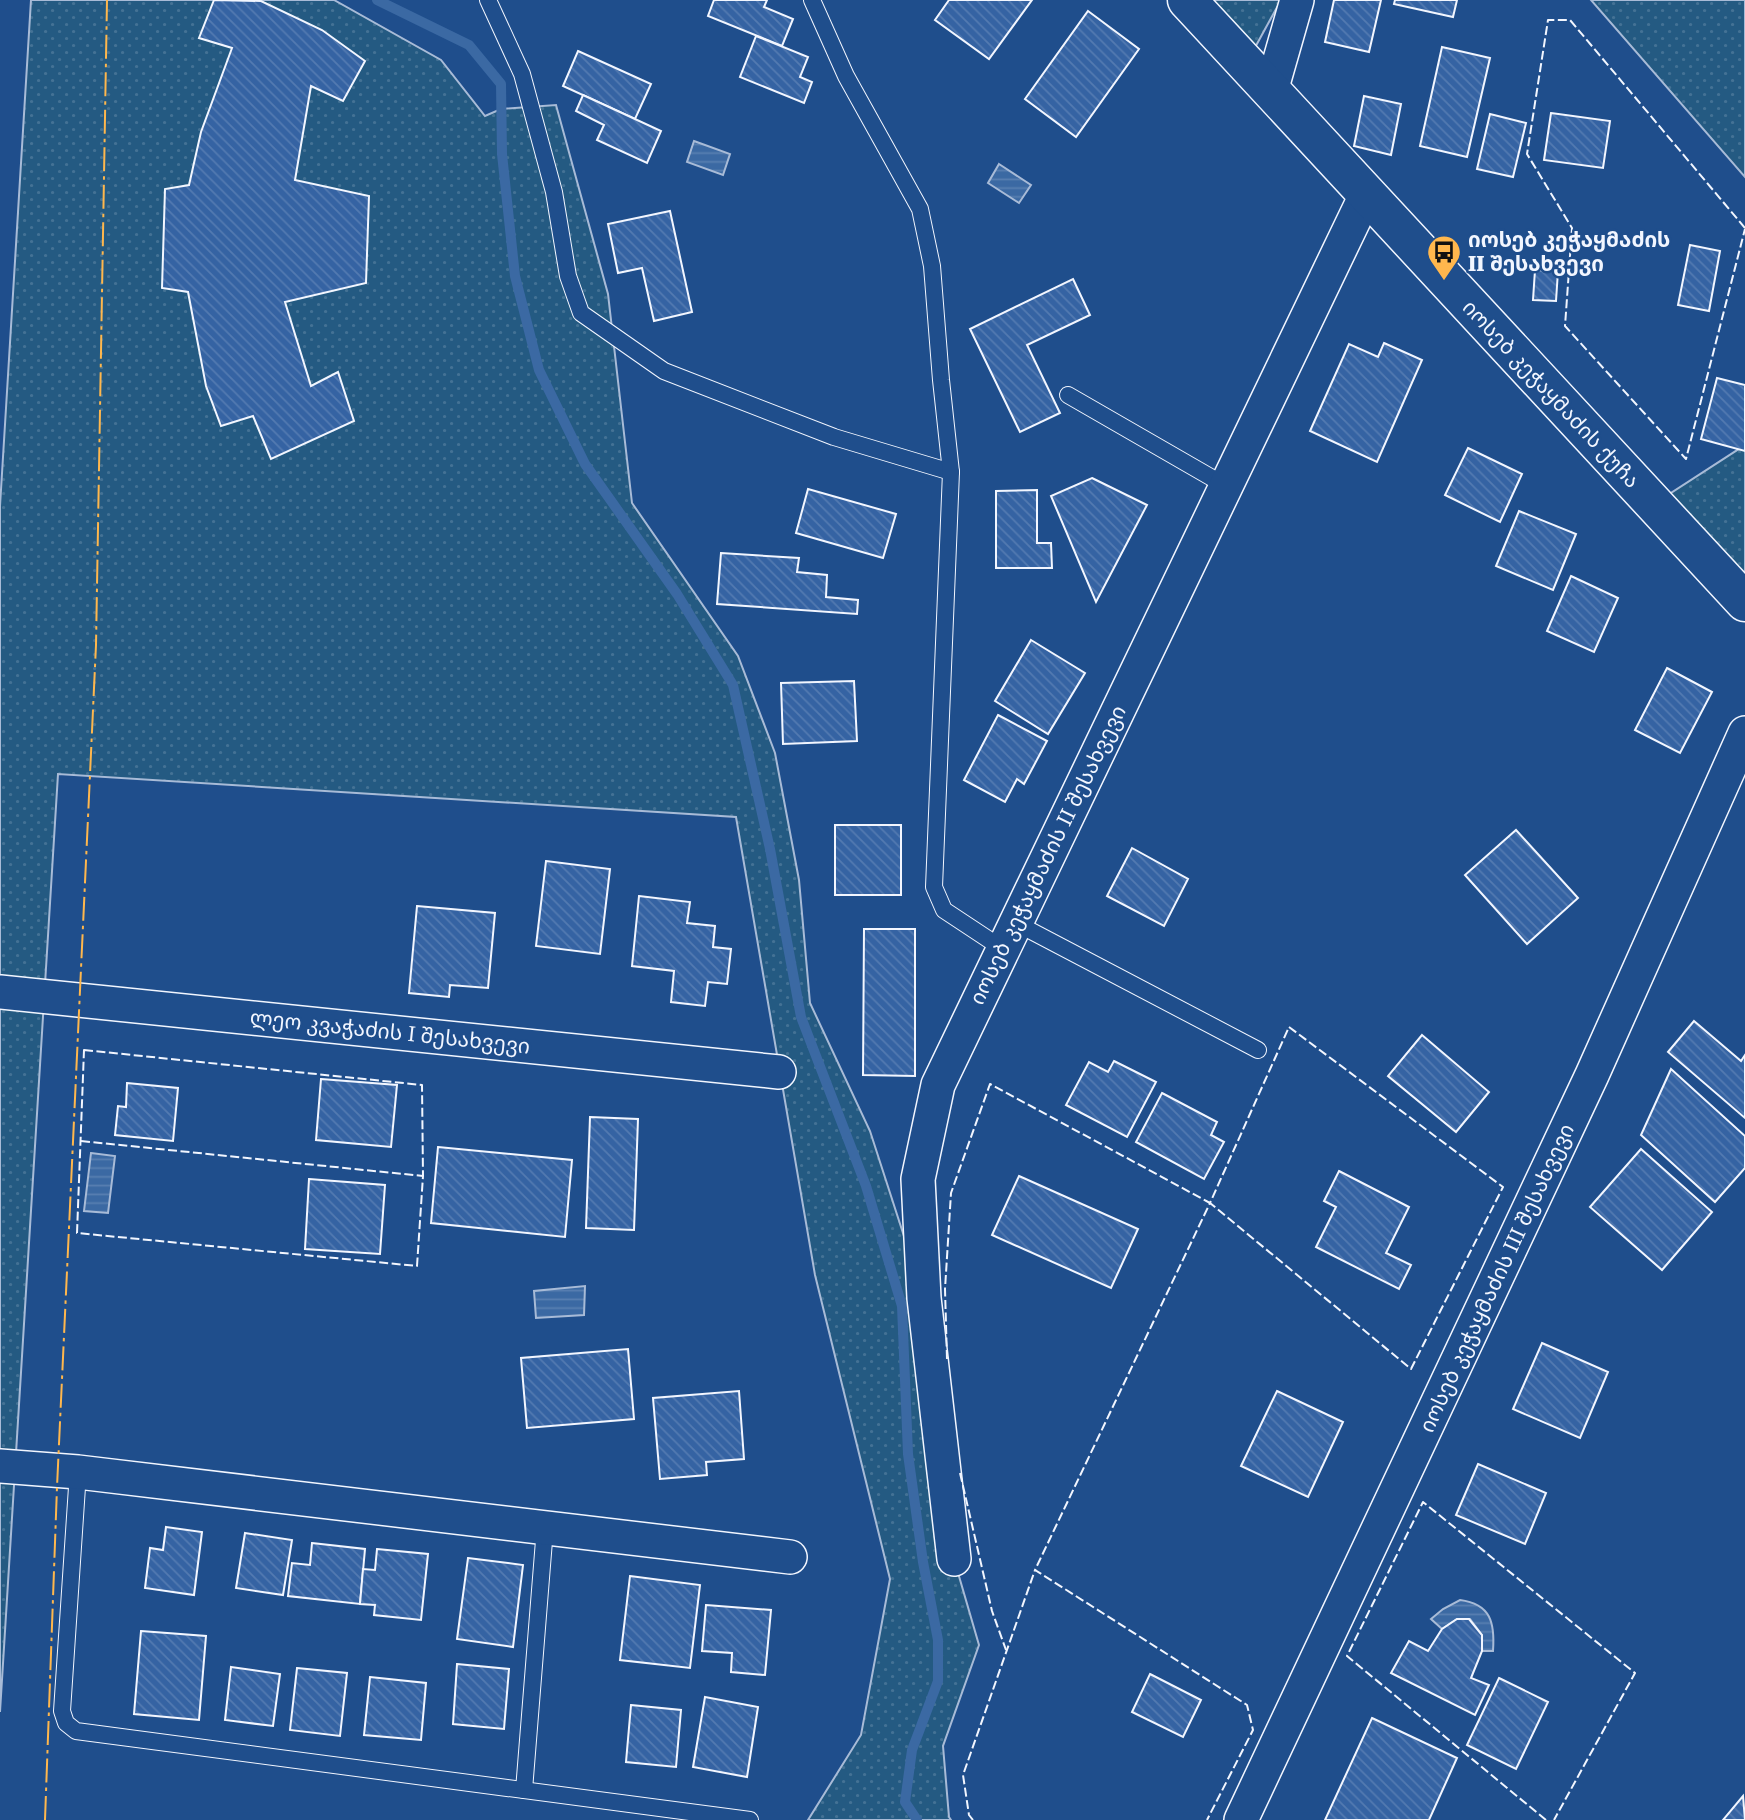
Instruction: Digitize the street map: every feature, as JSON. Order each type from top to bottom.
[{"type":"street","name":"იოსებ კეჭაყმაძის ქუჩა","points":[[1187,0],[1745,602]]},
{"type":"street","points":[[1271,91],[1297,0]]},
{"type":"street","name":"იოსებ კეჭაყმაძის II შესახვევი","points":[[954,1559],[924,1298],[918,1179],[938,1085],[1366,195]]},
{"type":"street","name":"იოსებ კეჭაყმაძის III შესახვევი","points":[[1241,1820],[1592,1075],[1745,733]]},
{"type":"street","name":"ლეო კვაჭაძის I შესახვევი","points":[[0,992],[779,1072]]},
{"type":"street","points":[[0,1466],[78,1472],[790,1558]]},
{"type":"lane","points":[[488,0],[522,74],[554,192],[568,276],[581,313],[664,371],[834,437],[951,472]]},
{"type":"lane","points":[[811,0],[846,76],[920,209],[932,266],[951,472],[934,887],[944,910],[1010,936],[1258,1050]]},
{"type":"lane","points":[[1068,395],[1226,486]]},
{"type":"lane","points":[[78,1472],[62,1711],[66,1723],[76,1731],[750,1820]]},
{"type":"lane","points":[[524,1790],[545,1528]]},
{"type":"shaded area","points":[[31,0],[334,0],[441,60],[485,116],[501,109],[556,105],[608,294],[632,503],[738,656],[775,753],[799,880],[810,1003],[870,1131],[924,1298],[954,1559],[979,1645],[943,1746],[951,1820],[808,1820],[861,1735],[890,1579],[815,1275],[736,817],[58,774],[0,1712],[0,506]]},
{"type":"shaded area","points":[[1189,0],[1281,0],[1246,64]]},
{"type":"shaded area","points":[[1591,0],[1745,0],[1745,177]]},
{"type":"shaded area","points":[[694,141],[730,154],[723,175],[687,162]]},
{"type":"shaded area","points":[[999,164],[1031,185],[1019,203],[988,183]]},
{"type":"shaded area","points":[[1745,445],[1745,602],[1654,504]]},
{"type":"shaded area","points":[[91,1153],[115,1156],[108,1213],[84,1211]]},
{"type":"shaded area","points":[[585,1286],[584,1315],[536,1318],[534,1291]]},
{"type":"shaded area","points":[[1460,1600],[1479,1606],[1489,1616],[1493,1632],[1493,1651],[1482,1651],[1482,1635],[1470,1619],[1457,1619],[1442,1629],[1431,1619]]},
{"type":"building","points":[[214,0],[261,1],[322,30],[365,61],[343,101],[311,86],[295,180],[369,196],[366,283],[285,302],[311,386],[338,372],[354,421],[271,459],[253,416],[221,426],[206,386],[188,292],[162,288],[165,189],[189,185],[201,132],[232,48],[199,38]]},
{"type":"building","points":[[714,0],[767,0],[764,7],[793,19],[782,46],[708,16]]},
{"type":"building","points":[[949,0],[1032,0],[989,59],[935,20]]},
{"type":"building","points":[[1334,0],[1381,0],[1369,52],[1325,42]]},
{"type":"building","points":[[1395,0],[1457,0],[1453,17],[1394,4]]},
{"type":"building","points":[[1088,11],[1139,49],[1076,137],[1025,99]]},
{"type":"building","points":[[756,36],[808,57],[800,77],[812,82],[804,103],[740,77]]},
{"type":"building","points":[[1442,47],[1490,58],[1467,157],[1420,146]]},
{"type":"building","points":[[578,51],[651,84],[635,119],[563,86]]},
{"type":"building","points":[[583,95],[661,131],[647,163],[597,140],[604,125],[576,111]]},
{"type":"building","points":[[1364,96],[1401,104],[1391,155],[1354,146]]},
{"type":"building","points":[[1551,113],[1610,121],[1603,168],[1544,160]]},
{"type":"building","points":[[1490,114],[1526,123],[1513,177],[1477,169]]},
{"type":"building","points":[[670,211],[692,312],[654,321],[642,268],[618,273],[608,224]]},
{"type":"building","points":[[1690,245],[1720,251],[1709,311],[1678,305]]},
{"type":"building","points":[[1535,270],[1558,271],[1556,301],[1533,300]]},
{"type":"building","points":[[1073,279],[1090,315],[1027,345],[1060,413],[1020,432],[970,329]]},
{"type":"building","points":[[1384,343],[1422,360],[1377,462],[1310,431],[1349,344],[1378,357]]},
{"type":"building","points":[[1717,378],[1745,385],[1745,451],[1701,439]]},
{"type":"building","points":[[1468,448],[1522,474],[1500,522],[1445,495]]},
{"type":"building","points":[[1092,478],[1147,505],[1096,602],[1051,496]]},
{"type":"building","points":[[808,489],[896,514],[883,558],[796,533]]},
{"type":"building","points":[[1037,490],[1037,543],[1051,543],[1052,568],[996,568],[996,491]]},
{"type":"building","points":[[1519,511],[1576,534],[1553,590],[1496,566]]},
{"type":"building","points":[[721,553],[799,558],[797,572],[827,575],[826,597],[858,600],[857,614],[717,604]]},
{"type":"building","points":[[1571,576],[1618,598],[1594,652],[1547,631]]},
{"type":"building","points":[[1031,640],[1085,673],[1048,734],[995,701]]},
{"type":"building","points":[[1667,668],[1712,692],[1680,753],[1635,730]]},
{"type":"building","points":[[854,681],[857,741],[783,744],[781,683]]},
{"type":"building","points":[[998,715],[1047,741],[1024,784],[1017,779],[1005,802],[964,780]]},
{"type":"building","points":[[835,825],[901,825],[901,895],[835,895]]},
{"type":"building","points":[[1516,830],[1578,898],[1527,944],[1465,875]]},
{"type":"building","points":[[1132,848],[1188,879],[1164,926],[1107,896]]},
{"type":"building","points":[[546,861],[610,869],[600,954],[536,946]]},
{"type":"building","points":[[639,896],[690,902],[687,923],[715,926],[713,947],[731,949],[727,984],[708,982],[705,1006],[671,1002],[674,971],[632,966]]},
{"type":"building","points":[[417,906],[495,913],[488,988],[450,985],[449,997],[409,993]]},
{"type":"building","points":[[864,929],[915,929],[915,1076],[863,1075]]},
{"type":"building","points":[[1694,1021],[1741,1061],[1745,1055],[1745,1118],[1668,1052]]},
{"type":"building","points":[[1422,1035],[1489,1092],[1456,1132],[1388,1076]]},
{"type":"building","points":[[1114,1061],[1156,1082],[1127,1137],[1066,1105],[1089,1062],[1108,1072]]},
{"type":"building","points":[[1671,1069],[1745,1136],[1745,1168],[1715,1202],[1641,1135]]},
{"type":"building","points":[[321,1079],[397,1085],[391,1147],[316,1140]]},
{"type":"building","points":[[127,1083],[178,1088],[173,1141],[115,1135],[118,1106],[126,1107]]},
{"type":"building","points":[[1162,1093],[1217,1122],[1211,1135],[1224,1142],[1204,1179],[1136,1142]]},
{"type":"building","points":[[590,1117],[638,1119],[634,1230],[586,1228]]},
{"type":"building","points":[[438,1147],[572,1160],[565,1237],[431,1223]]},
{"type":"building","points":[[1641,1149],[1712,1212],[1662,1270],[1590,1207]]},
{"type":"building","points":[[1339,1171],[1409,1207],[1386,1253],[1411,1265],[1399,1289],[1316,1247],[1336,1207],[1324,1201]]},
{"type":"building","points":[[1019,1176],[1138,1229],[1111,1288],[992,1235]]},
{"type":"building","points":[[309,1179],[385,1185],[380,1254],[305,1249]]},
{"type":"building","points":[[1542,1343],[1608,1372],[1580,1438],[1513,1409]]},
{"type":"building","points":[[628,1349],[634,1419],[527,1428],[521,1358]]},
{"type":"building","points":[[739,1391],[744,1459],[706,1462],[707,1475],[660,1479],[653,1398]]},
{"type":"building","points":[[1277,1391],[1343,1422],[1308,1497],[1241,1466]]},
{"type":"building","points":[[1478,1464],[1546,1493],[1525,1544],[1456,1515]]},
{"type":"building","points":[[166,1527],[202,1532],[194,1595],[145,1588],[150,1548],[163,1550]]},
{"type":"building","points":[[245,1533],[292,1540],[283,1595],[236,1588]]},
{"type":"building","points":[[312,1543],[365,1549],[360,1604],[288,1596],[292,1563],[310,1565]]},
{"type":"building","points":[[377,1549],[428,1554],[421,1620],[374,1615],[375,1605],[360,1604],[363,1569],[375,1570]]},
{"type":"building","points":[[468,1558],[523,1565],[513,1647],[457,1639]]},
{"type":"building","points":[[630,1576],[700,1585],[690,1668],[620,1660]]},
{"type":"building","points":[[706,1605],[771,1610],[765,1675],[731,1672],[732,1653],[702,1651]]},
{"type":"building","points":[[1457,1619],[1469,1619],[1482,1635],[1482,1651],[1471,1678],[1489,1685],[1475,1715],[1391,1673],[1409,1641],[1428,1651],[1442,1629]]},
{"type":"building","points":[[141,1631],[206,1636],[199,1720],[134,1714]]},
{"type":"building","points":[[457,1664],[509,1669],[504,1729],[453,1724]]},
{"type":"building","points":[[231,1667],[280,1674],[273,1726],[225,1720]]},
{"type":"building","points":[[297,1668],[347,1673],[340,1736],[290,1730]]},
{"type":"building","points":[[1150,1674],[1201,1700],[1183,1737],[1132,1712]]},
{"type":"building","points":[[370,1677],[426,1683],[421,1740],[364,1735]]},
{"type":"building","points":[[1499,1678],[1548,1702],[1516,1769],[1467,1745]]},
{"type":"building","points":[[705,1697],[758,1707],[747,1777],[693,1767]]},
{"type":"building","points":[[631,1705],[681,1710],[676,1767],[626,1762]]},
{"type":"building","points":[[1372,1718],[1457,1758],[1429,1820],[1325,1820]]},
{"type":"building","points":[[1743,1796],[1745,1820],[1723,1820]]},
{"type":"waterway","points":[[377,0],[469,45],[501,84],[502,154],[515,276],[539,370],[585,464],[677,594],[733,685],[770,849],[801,1017],[866,1186],[902,1306],[908,1454],[923,1562],[938,1640],[938,1681],[912,1750],[905,1802],[917,1820]]},
{"type":"fence","points":[[1745,228],[1570,20],[1548,20],[1527,154],[1572,228],[1565,326],[1686,459],[1745,229]]},
{"type":"fence","points":[[1289,1027],[1503,1187],[1411,1369],[1210,1203],[1289,1027]]},
{"type":"fence","points":[[84,1050],[422,1085],[423,1176],[417,1266],[77,1233],[84,1050]]},
{"type":"fence","points":[[947,1359],[945,1289],[951,1193],[990,1084],[1210,1203],[1035,1570]]},
{"type":"fence","points":[[81,1141],[423,1176]]},
{"type":"fence","points":[[960,1473],[992,1611],[1006,1650]]},
{"type":"fence","points":[[1546,1820],[1347,1656],[1423,1502],[1635,1673],[1554,1820]]},
{"type":"fence","points":[[973,1820],[969,1815],[963,1775],[1035,1570],[1247,1705],[1253,1730],[1207,1820]]},
{"type":"power","points":[[45,1820],[57,1487],[96,645],[107,0]]},
{"type":"place","name":"იოსებ კეჭაყმაძის II შესახვევი","points":[[1444,282]]}]
